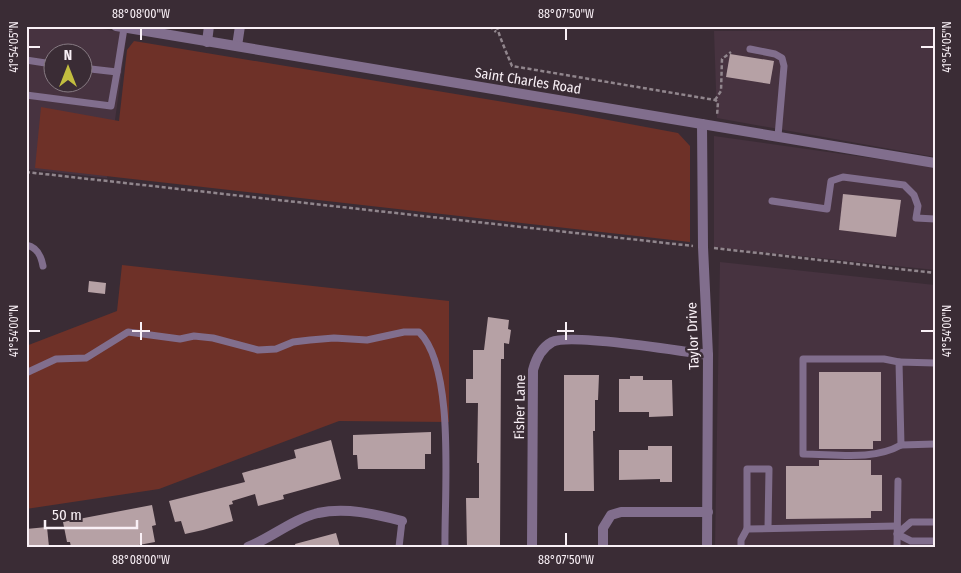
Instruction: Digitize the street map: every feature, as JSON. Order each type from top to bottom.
[{"type":"street","points":[[207,42],[209,26]]},
{"type":"street","points":[[237,46],[240,26]]},
{"type":"street","name":"Saint Charles Road","points":[[120,27],[935,162]]},
{"type":"street","name":"Taylor Drive","points":[[702,124],[703,247],[708,355],[707,547]]},
{"type":"street","name":"Fisher Lane","points":[[532,547],[533,370],[538,356],[544,348],[552,342],[575,339],[708,355]]},
{"type":"street","points":[[248,547],[318,513],[352,511],[372,513],[402,521]]},
{"type":"street","points":[[603,547],[603,528],[611,515],[620,512],[708,512]]},
{"type":"lane","points":[[26,96],[112,106],[117,72],[120,27]]},
{"type":"lane","points":[[750,49],[775,54],[782,58],[784,66],[778,136]]},
{"type":"lane","points":[[26,60],[42,62]]},
{"type":"lane","points":[[92,69],[117,72]]},
{"type":"lane","points":[[772,201],[827,209],[830,181],[843,176],[904,185],[914,195],[918,206],[916,218],[935,220]]},
{"type":"lane","points":[[26,245],[33,246],[41,256],[44,266]]},
{"type":"lane","points":[[26,373],[56,359],[86,358],[128,332],[180,339],[194,336],[212,338],[258,350],[276,349],[293,342],[318,339],[367,340],[404,332],[419,332],[429,342],[444,401],[445,547]]},
{"type":"lane","points":[[935,363],[899,362],[884,359],[803,359],[804,454],[872,454],[890,451],[901,445],[935,444]]},
{"type":"lane","points":[[899,362],[901,445]]},
{"type":"lane","points":[[741,547],[741,540],[747,529],[747,470],[769,470],[768,528]]},
{"type":"lane","points":[[897,547],[898,480]]},
{"type":"lane","points":[[399,547],[402,521]]},
{"type":"lane","points":[[747,529],[897,530],[911,522],[935,522]]},
{"type":"lane","points":[[897,530],[911,541],[935,541]]},
{"type":"path","points":[[490,26],[503,41],[512,66],[715,100],[718,102],[716,126]]},
{"type":"path","points":[[497,26],[497,33]]},
{"type":"path","points":[[715,100],[721,91],[722,58],[732,52]]},
{"type":"path","points":[[26,172],[681,245]]},
{"type":"path","points":[[703,247],[935,273]]},
{"type":"shaded area","points":[[26,26],[84,26],[127,33],[107,178],[26,169]]},
{"type":"shaded area","points":[[935,30],[935,157],[717,118],[714,31]]},
{"type":"shaded area","points":[[134,41],[576,114],[678,133],[690,146],[690,242],[35,168],[41,107],[119,121],[127,50]]},
{"type":"shaded area","points":[[714,136],[935,167],[935,270],[714,247]]},
{"type":"shaded area","points":[[720,262],[935,285],[935,547],[715,547]]},
{"type":"shaded area","points":[[122,265],[449,301],[449,422],[339,421],[159,489],[26,509],[26,346],[117,311]]},
{"type":"building","points":[[730,54],[774,61],[770,84],[726,77]]},
{"type":"building","points":[[843,194],[901,200],[896,237],[839,230]]},
{"type":"building","points":[[89,281],[106,283],[105,294],[88,292]]},
{"type":"building","points":[[488,317],[509,320],[508,329],[511,330],[509,344],[504,343],[504,359],[501,359],[500,547],[467,547],[466,498],[479,498],[479,463],[477,463],[478,403],[466,403],[466,379],[473,379],[473,350],[484,350]]},
{"type":"building","points":[[819,372],[881,372],[881,441],[873,441],[873,449],[819,449]]},
{"type":"building","points":[[564,375],[599,375],[598,400],[595,400],[595,431],[593,431],[594,491],[564,491]]},
{"type":"building","points":[[630,376],[643,376],[643,380],[672,380],[673,416],[649,417],[649,412],[619,412],[619,379],[630,379]]},
{"type":"building","points":[[431,432],[431,454],[425,454],[425,469],[358,469],[357,455],[353,455],[353,435]]},
{"type":"building","points":[[331,440],[341,479],[283,495],[284,499],[258,506],[255,494],[232,501],[233,504],[229,505],[233,521],[203,530],[185,534],[181,521],[175,522],[169,501],[245,482],[242,473],[296,458],[294,450]]},
{"type":"building","points":[[648,446],[672,446],[672,482],[660,482],[660,479],[619,480],[619,450],[648,450]]},
{"type":"building","points":[[819,460],[871,460],[871,475],[882,475],[882,511],[871,511],[871,518],[786,519],[786,466],[819,466]]},
{"type":"building","points":[[152,505],[156,525],[152,526],[155,542],[128,547],[71,547],[70,542],[67,542],[63,522]]},
{"type":"building","points":[[47,527],[49,547],[26,547],[26,529]]},
{"type":"building","points":[[336,533],[340,547],[296,547],[295,544]]}]
